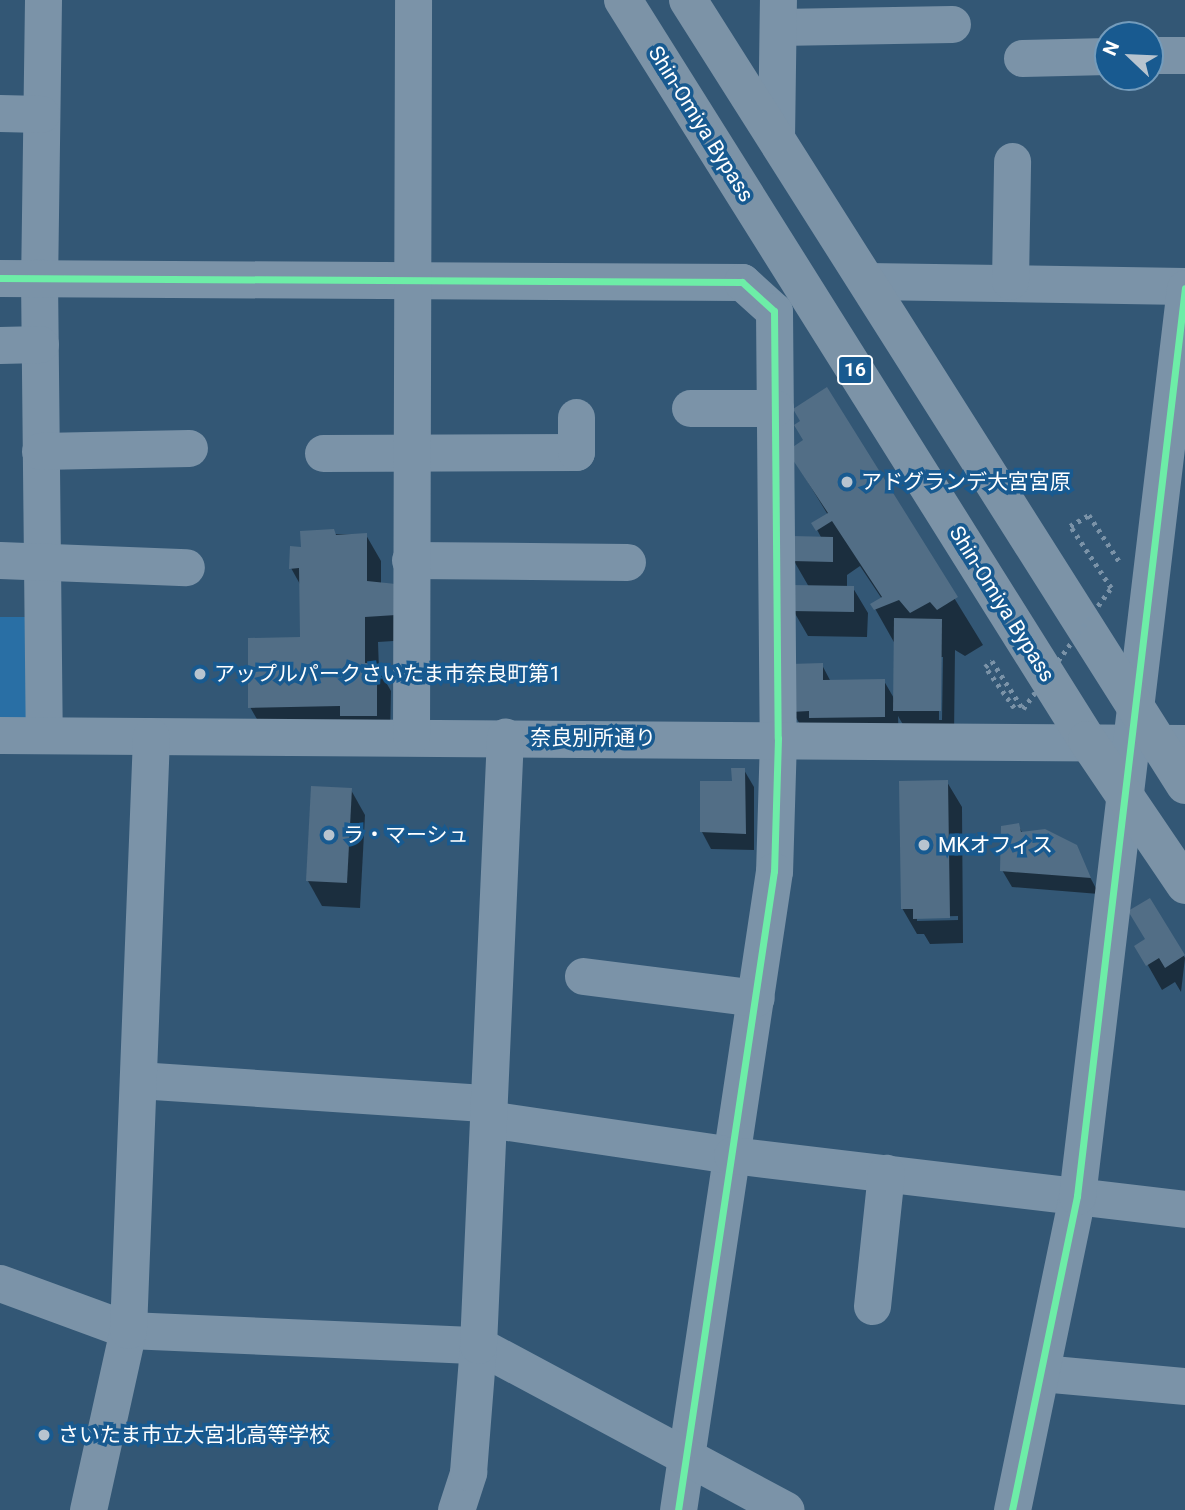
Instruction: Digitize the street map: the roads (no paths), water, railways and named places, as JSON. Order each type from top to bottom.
[{"type":"highway","name":"Shin-Omiya Bypass","points":[[623,0],[1087,740],[1185,885]]},
{"type":"highway","points":[[688,0],[1185,785]]},
{"type":"street","points":[[43,0],[39,276],[40,561],[44,735]]},
{"type":"street","points":[[411,736],[410,560],[416,278],[413,0]]},
{"type":"street","points":[[776,139],[778,14],[952,24]]},
{"type":"street","points":[[1164,55],[1185,55]]},
{"type":"street","points":[[1022,58],[1094,56]]},
{"type":"street","points":[[0,113],[41,114]]},
{"type":"street","points":[[1010,281],[1012,161]]},
{"type":"street","points":[[0,278],[416,278],[742,282],[774,311],[778,738],[774,871],[678,1510]]},
{"type":"street","points":[[867,281],[1010,281],[1185,287],[1153,734],[1126,794],[1077,1196],[1012,1510]]},
{"type":"street","points":[[0,345],[40,344]]},
{"type":"street","points":[[690,408],[775,408]]},
{"type":"street","points":[[323,453],[576,452],[576,417]]},
{"type":"street","points":[[40,451],[189,448]]},
{"type":"street","points":[[0,560],[186,567]]},
{"type":"street","points":[[410,560],[627,562]]},
{"type":"street","name":"奈良別所通り","points":[[0,735],[1087,740],[1153,734]]},
{"type":"street","points":[[88,1510],[128,1330],[151,736]]},
{"type":"street","points":[[456,1510],[468,1472],[478,1345],[505,737]]},
{"type":"street","points":[[583,976],[756,998]]},
{"type":"street","points":[[138,1080],[487,1111],[732,1155],[1185,1209]]},
{"type":"street","points":[[872,1306],[886,1174]]},
{"type":"street","points":[[0,1283],[128,1330],[478,1345],[786,1510]]},
{"type":"street","points":[[1041,1373],[1185,1386]]},
{"type":"place","name":"アドグランデ大宮宮原","points":[[847,482]]},
{"type":"place","name":"アップルパークさいたま市奈良町第1","points":[[200,674]]},
{"type":"place","name":"ラ・マーシュ","points":[[329,835]]},
{"type":"place","name":"MKオフィス","points":[[924,845]]},
{"type":"place","name":"さいたま市立大宮北高等学校","points":[[44,1435]]}]
